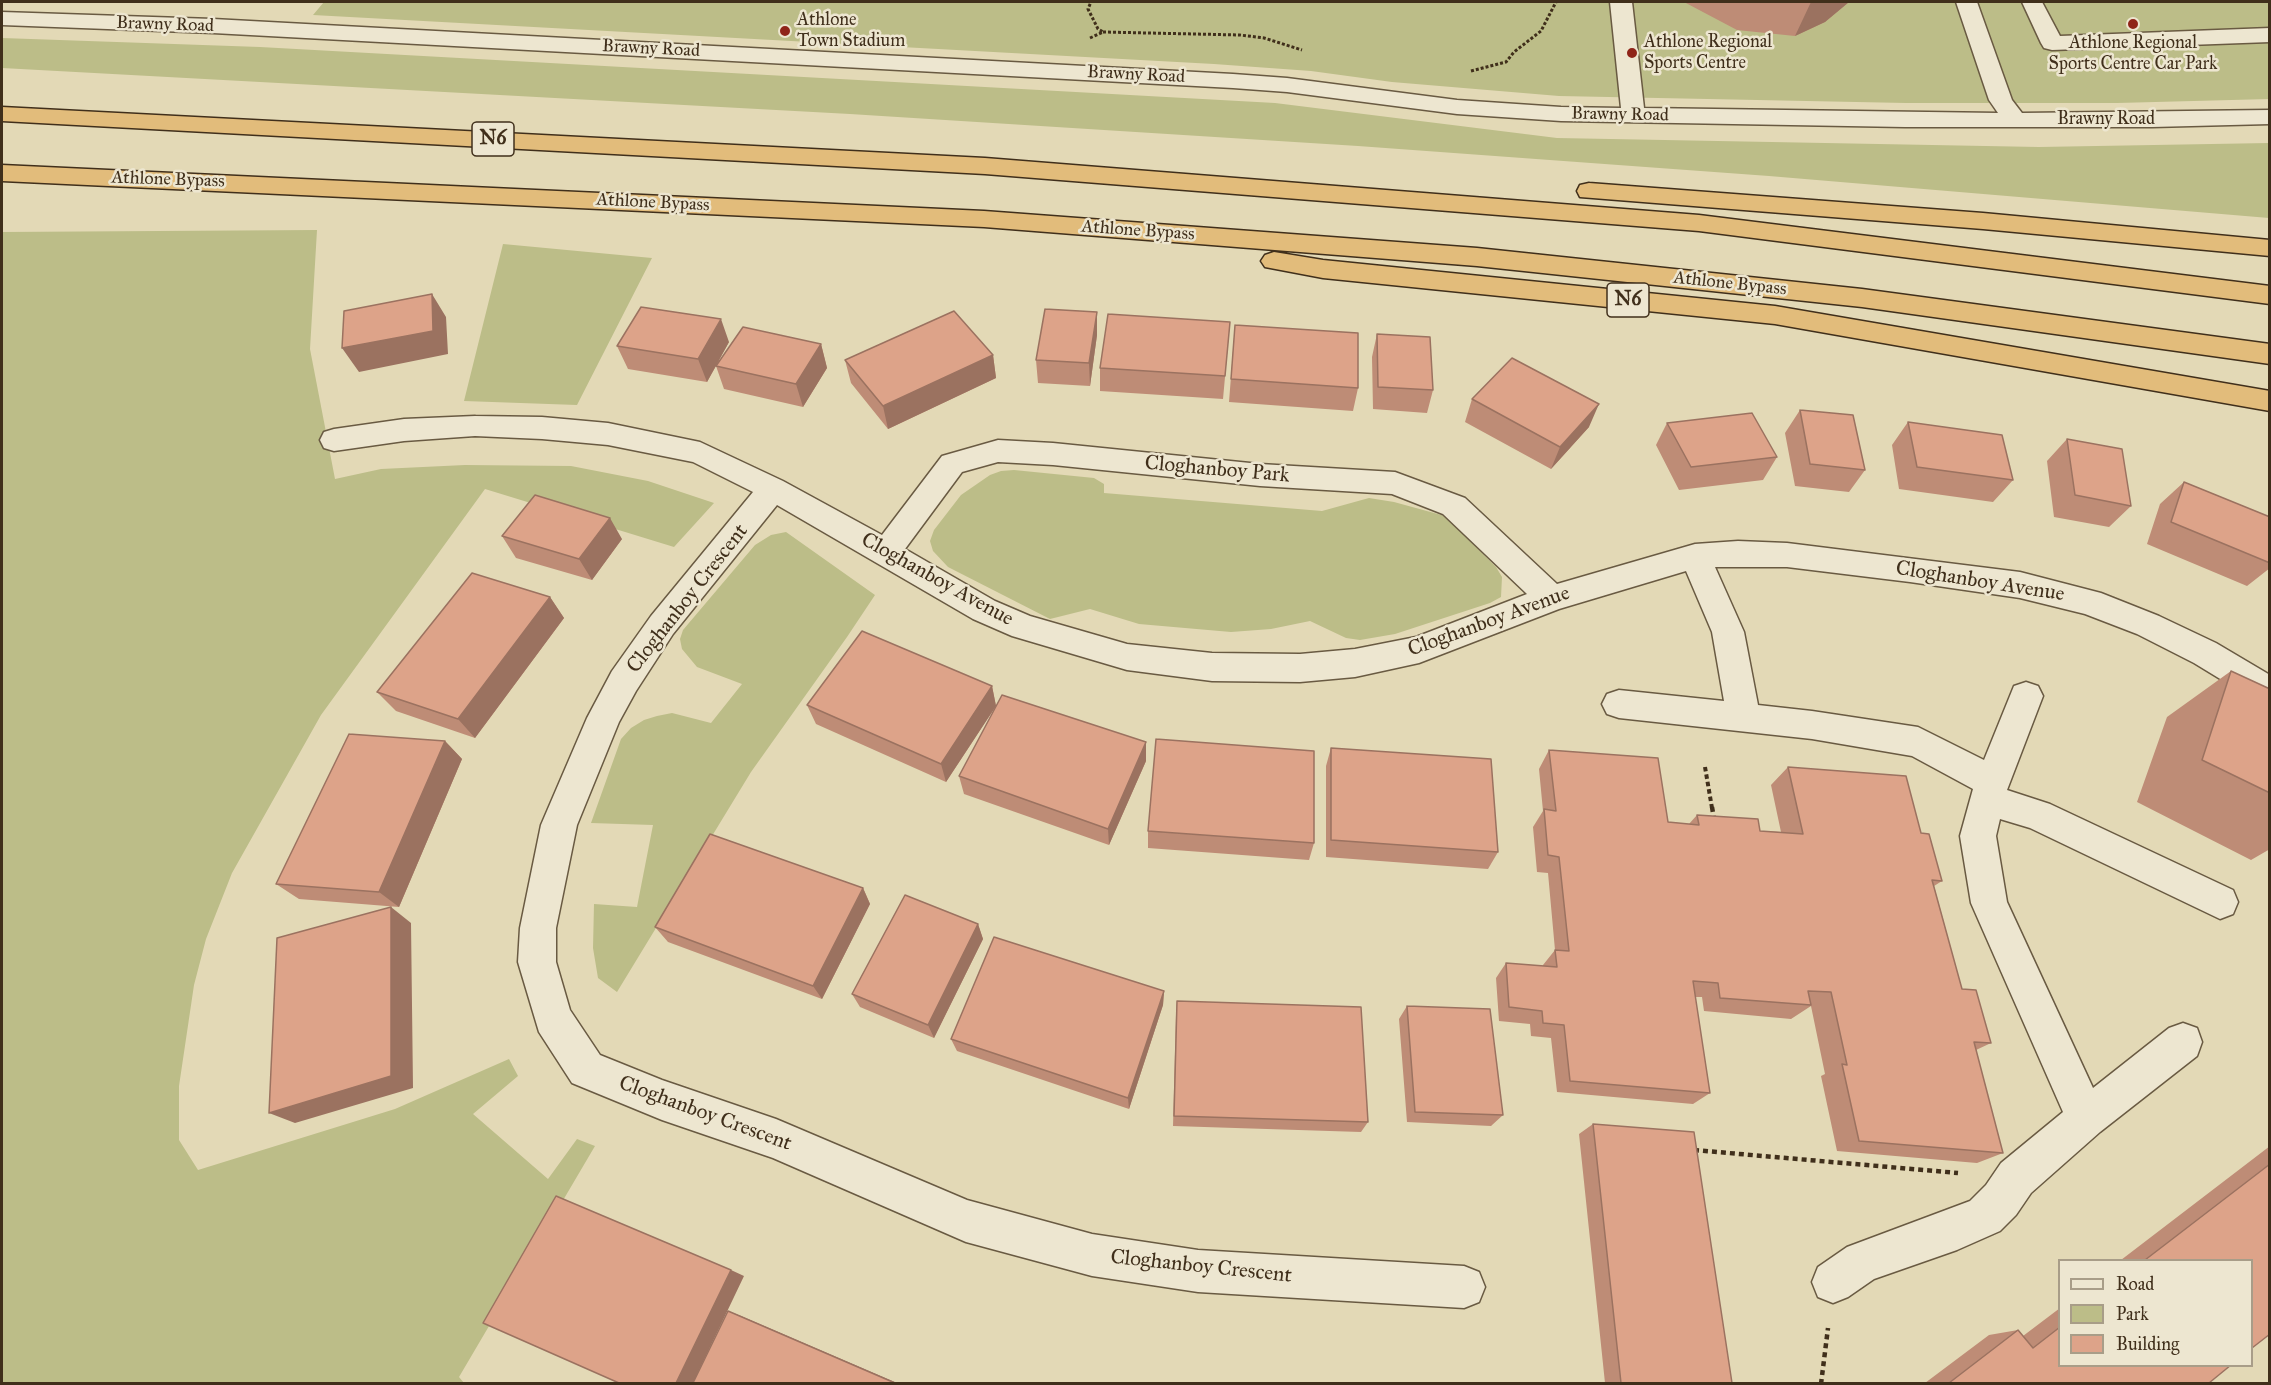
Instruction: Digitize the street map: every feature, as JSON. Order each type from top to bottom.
[{"type":"highway","name":"N6","points":[[2,114],[985,166],[1699,223],[2270,295]]},
{"type":"highway","name":"N6","points":[[985,166],[1185,164],[1948,218],[2270,248]]},
{"type":"highway","name":"Athlone Bypass","points":[[2,173],[984,219],[1477,257],[1862,298],[2270,354]]},
{"type":"highway","name":"N6","points":[[984,219],[1323,268],[1775,315],[2270,401]]},
{"type":"street","points":[[8,19],[32,2]]},
{"type":"street","points":[[1621,2],[1633,116]]},
{"type":"street","points":[[1966,2],[2001,100],[2015,120]]},
{"type":"street","points":[[2032,2],[2052,43],[2270,35]]},
{"type":"street","name":"Brawny Road","points":[[8,19],[213,26],[1233,81],[1287,85],[1396,100],[1495,110],[1633,116],[2015,120],[2270,117]]},
{"type":"street","name":"Cloghanboy Avenue","points":[[334,440],[404,430],[475,426],[542,428],[609,434],[700,453],[773,489],[984,610],[1023,627],[1127,657],[1212,667],[1300,668],[1355,663],[1419,650],[1552,598],[1695,556],[1738,553],[1842,561],[2020,585],[2090,602],[2148,625],[2205,653],[2270,692]]},
{"type":"street","name":"Cloghanboy Park","points":[[886,552],[952,464],[998,451],[1053,454],[1260,476],[1395,483],[1454,506],[1552,598]]},
{"type":"street","name":"Cloghanboy Crescent","points":[[773,489],[662,626],[624,681],[604,718],[559,825],[538,928],[537,963],[553,1019],[586,1069],[662,1100],[776,1139],[966,1221],[1092,1256],[1198,1271],[1464,1287]]},
{"type":"street","points":[[1695,556],[1728,632],[1744,717]]},
{"type":"street","points":[[2026,696],[1989,791],[1978,836],[1989,903],[2086,1118]]},
{"type":"street","points":[[1619,704],[1812,725],[1918,742],[1989,791],[2220,902]]},
{"type":"street","points":[[1833,1282],[1862,1262],[1957,1229],[1985,1216],[2001,1200],[2016,1178],[2086,1118],[2183,1042]]},
{"type":"path","points":[[1468,71],[1506,62],[1514,52],[1541,31],[1556,2]]},
{"type":"path","points":[[1103,32],[1240,35],[1264,38],[1309,51]]},
{"type":"path","points":[[1705,767],[1715,823]]},
{"type":"path","points":[[1696,1161],[1694,1149],[2016,1178]]},
{"type":"path","points":[[1821,1383],[1833,1282]]},
{"type":"green space","name":"Athlone Regional Sports Centre","points":[[324,2],[2269,2],[2270,99],[2117,103],[1906,103],[1559,96],[1392,82],[1311,71],[1214,64],[313,15]]},
{"type":"green space","points":[[2,38],[260,47],[1275,103],[1557,138],[2039,147],[2269,143],[2269,218],[1769,176],[1358,146],[850,114],[2,68]]},
{"type":"green space","points":[[317,230],[310,349],[335,479],[381,469],[465,465],[571,466],[648,481],[714,503],[674,547],[485,489],[321,715],[232,873],[206,939],[194,985],[179,1086],[179,1140],[198,1170],[395,1109],[509,1059],[518,1076],[473,1114],[548,1179],[577,1139],[595,1146],[459,1377],[464,1383],[2,1383],[2,232]]},
{"type":"green space","points":[[503,244],[652,258],[577,405],[464,401]]},
{"type":"green space","points":[[1014,470],[1094,478],[1104,484],[1104,493],[1322,511],[1369,498],[1394,502],[1445,516],[1496,567],[1502,577],[1501,597],[1490,603],[1395,634],[1360,640],[1346,638],[1310,621],[1271,629],[1231,632],[1139,624],[1090,609],[1050,619],[948,567],[933,551],[930,541],[934,530],[961,495],[990,475]]},
{"type":"green space","points":[[786,532],[875,595],[751,772],[617,992],[598,978],[593,948],[594,904],[637,907],[653,825],[591,823],[621,739],[631,728],[644,720],[672,713],[711,723],[742,684],[697,667],[682,649],[680,639],[683,630],[755,545],[771,535]]},
{"type":"building","points":[[432,294],[433,331],[342,348],[344,311]]},
{"type":"building","points":[[641,307],[721,319],[698,359],[617,346]]},
{"type":"building","points":[[1045,309],[1097,312],[1089,363],[1036,360]]},
{"type":"building","points":[[954,311],[993,355],[883,406],[845,360]]},
{"type":"building","points":[[1108,314],[1230,322],[1225,376],[1100,368]]},
{"type":"building","points":[[1235,325],[1358,333],[1358,388],[1231,379]]},
{"type":"building","points":[[743,327],[821,344],[796,384],[716,366]]},
{"type":"building","points":[[1377,334],[1430,337],[1433,390],[1378,387]]},
{"type":"building","points":[[1512,358],[1599,404],[1560,447],[1472,399]]},
{"type":"building","points":[[1800,410],[1853,415],[1865,470],[1810,464]]},
{"type":"building","points":[[1752,413],[1777,457],[1691,467],[1667,423]]},
{"type":"building","points":[[1908,422],[2002,435],[2013,480],[1917,467]]},
{"type":"building","points":[[2067,439],[2122,449],[2131,506],[2075,495]]},
{"type":"building","points":[[2184,482],[2270,517],[2270,563],[2171,522]]},
{"type":"building","points":[[535,495],[610,518],[579,559],[502,536]]},
{"type":"building","points":[[472,573],[550,597],[458,719],[377,692]]},
{"type":"building","points":[[862,631],[992,686],[941,764],[807,705]]},
{"type":"building","points":[[2231,671],[2270,689],[2270,793],[2202,760]]},
{"type":"building","points":[[1002,695],[1146,742],[1108,829],[959,776]]},
{"type":"building","points":[[349,734],[445,741],[379,892],[276,884]]},
{"type":"building","points":[[1156,739],[1314,751],[1314,843],[1148,831]]},
{"type":"building","points":[[1331,748],[1491,759],[1498,852],[1331,840]]},
{"type":"building","points":[[1549,750],[1658,758],[1668,822],[1699,825],[1697,815],[1758,819],[1760,831],[1803,834],[1788,767],[1906,776],[1921,833],[1929,834],[1942,881],[1932,880],[1962,989],[1976,990],[1991,1043],[1974,1042],[2003,1153],[1859,1141],[1842,1064],[1847,1065],[1831,992],[1808,991],[1811,1005],[1720,998],[1718,983],[1693,981],[1710,1093],[1570,1081],[1564,1025],[1543,1023],[1542,1011],[1509,1007],[1506,963],[1557,967],[1555,950],[1569,951],[1559,857],[1548,855],[1544,809],[1556,811]]},
{"type":"building","points":[[710,834],[863,888],[813,986],[655,927]]},
{"type":"building","points":[[905,895],[978,924],[928,1025],[852,994]]},
{"type":"building","points":[[391,907],[391,1076],[269,1113],[277,938]]},
{"type":"building","points":[[994,937],[1164,991],[1128,1098],[951,1039]]},
{"type":"building","points":[[1177,1001],[1361,1007],[1368,1122],[1174,1116]]},
{"type":"building","points":[[1407,1006],[1490,1009],[1503,1115],[1415,1112]]},
{"type":"building","points":[[1593,1124],[1694,1132],[1732,1383],[1621,1383]]},
{"type":"building","points":[[2270,1164],[2270,1334],[2253,1347],[2253,1259],[2146,1259]]},
{"type":"building","points":[[556,1196],[731,1270],[676,1383],[619,1383],[483,1323]]},
{"type":"building","points":[[728,1311],[895,1383],[693,1383]]},
{"type":"building","points":[[2058,1329],[2058,1367],[2229,1367],[2209,1383],[1949,1383],[2018,1330],[2033,1348]]},
{"type":"place","name":"Athlone Regional Sports Centre Car Park","points":[[2133,24]]},
{"type":"place","name":"Athlone Town Stadium","points":[[785,31]]},
{"type":"place","name":"Athlone Regional Sports Centre","points":[[1632,53]]}]
